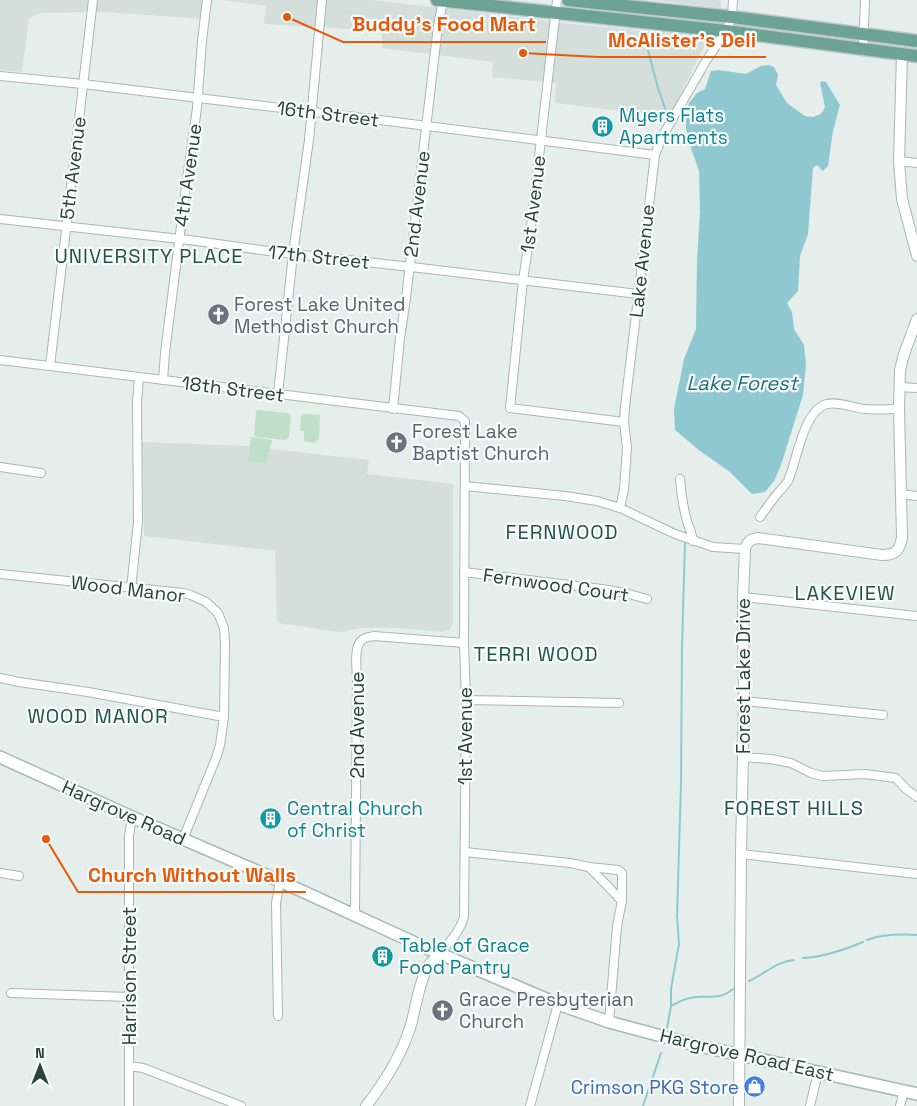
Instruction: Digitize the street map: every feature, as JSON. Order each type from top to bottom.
[{"type":"main road","points":[[437,0],[726,31],[917,56]]},
{"type":"main road","points":[[568,0],[732,17],[917,42]]},
{"type":"main road","points":[[901,40],[902,54]]},
{"type":"main road","name":"Hargrove Road","points":[[0,757],[440,953]]},
{"type":"main road","name":"Hargrove Road East","points":[[440,953],[558,1004],[609,1022],[695,1045],[917,1094]]},
{"type":"street","name":"5th Avenue","points":[[50,366],[93,0]]},
{"type":"street","name":"4th Avenue","points":[[163,380],[198,98],[207,0]]},
{"type":"street","points":[[278,394],[322,0]]},
{"type":"street","name":"2nd Avenue","points":[[393,408],[438,26],[443,0]]},
{"type":"street","name":"1st Avenue","points":[[557,0],[530,235],[523,280],[510,408],[624,422]]},
{"type":"street","points":[[732,0],[732,17]]},
{"type":"street","points":[[863,49],[865,0]]},
{"type":"street","name":"Lake Avenue","points":[[620,508],[624,489],[627,448],[624,422],[655,155],[662,137],[706,61],[726,31],[732,17]]},
{"type":"street","points":[[902,54],[899,161],[902,199],[917,256]]},
{"type":"street","name":"16th Street","points":[[0,76],[83,84],[655,155]]},
{"type":"street","points":[[899,161],[917,163]]},
{"type":"street","name":"17th Street","points":[[0,219],[638,294]]},
{"type":"street","points":[[465,486],[588,499],[620,508],[675,534],[713,547],[745,549],[746,544],[750,540],[758,538],[889,555],[900,546],[902,536],[900,370],[917,320]]},
{"type":"street","name":"18th Street","points":[[0,360],[459,416],[465,421]]},
{"type":"street","points":[[131,588],[138,522],[137,402],[139,378]]},
{"type":"street","points":[[899,387],[917,388]]},
{"type":"street","points":[[760,517],[788,480],[802,435],[813,414],[819,408],[826,404],[834,404],[866,409],[899,408]]},
{"type":"street","name":"1st Avenue","points":[[440,953],[457,933],[464,917],[466,700],[464,643],[465,421]]},
{"type":"street","points":[[0,467],[41,473]]},
{"type":"street","points":[[680,479],[683,505],[693,540]]},
{"type":"street","points":[[900,494],[917,496]]},
{"type":"street","name":"Forest Lake Drive","points":[[739,1106],[745,549]]},
{"type":"street","name":"Fernwood Court","points":[[464,572],[602,589],[648,599]]},
{"type":"street","name":"Wood Manor","points":[[0,574],[183,593],[206,602],[218,613],[225,635],[224,717],[220,745],[183,839]]},
{"type":"street","points":[[743,598],[917,616]]},
{"type":"street","name":"2nd Avenue","points":[[355,915],[358,644],[361,640],[374,636],[464,643]]},
{"type":"street","points":[[0,678],[224,717]]},
{"type":"street","points":[[466,700],[619,704]]},
{"type":"street","points":[[744,701],[883,715]]},
{"type":"street","points":[[742,757],[771,759],[791,763],[811,773],[824,776],[865,774],[896,778],[917,797]]},
{"type":"street","name":"Harrison Street","points":[[129,1106],[129,836],[132,817]]},
{"type":"street","points":[[465,852],[570,862],[589,867],[618,870],[622,873],[622,901],[617,926],[609,1022]]},
{"type":"street","points":[[741,854],[917,874]]},
{"type":"street","points":[[589,867],[622,901]]},
{"type":"street","points":[[0,874],[19,876]]},
{"type":"street","points":[[278,1016],[276,903],[280,881]]},
{"type":"street","points":[[366,1106],[382,1085],[394,1064],[410,1029],[422,980],[428,966],[440,953]]},
{"type":"street","points":[[11,994],[129,997]]},
{"type":"street","points":[[530,1106],[558,1004]]},
{"type":"street","points":[[129,1066],[143,1068],[241,1106]]},
{"type":"street","points":[[810,1106],[818,1072]]},
{"type":"street","points":[[900,1106],[904,1092]]},
{"type":"shaded area","points":[[0,0],[207,0],[205,19],[103,12],[40,13],[29,18],[22,72],[0,70]]},
{"type":"shaded area","points":[[223,0],[373,0],[563,23],[709,37],[669,117],[555,103],[556,83],[492,77],[493,62],[382,48],[382,31],[264,24],[266,6]]},
{"type":"shaded area","points":[[652,0],[721,0],[721,8]]},
{"type":"shaded area","points":[[142,442],[246,446],[369,460],[367,474],[453,484],[453,624],[450,630],[442,632],[400,628],[361,628],[340,632],[277,623],[275,551],[144,536]]},
{"type":"green space","points":[[256,411],[288,413],[291,415],[289,437],[286,440],[256,437],[254,435]]},
{"type":"green space","points":[[304,414],[320,415],[319,439],[314,443],[304,441],[304,431],[300,431],[301,416]]},
{"type":"green space","points":[[251,437],[272,440],[267,463],[248,461]]},
{"type":"water","name":"Lake Forest","points":[[769,65],[774,67],[778,75],[776,85],[787,103],[805,116],[813,117],[821,114],[825,107],[820,83],[822,81],[826,82],[840,105],[833,131],[828,166],[823,171],[817,165],[813,168],[808,234],[800,256],[798,291],[787,303],[792,312],[794,329],[804,345],[806,364],[803,395],[781,465],[774,481],[765,492],[752,494],[730,472],[700,451],[675,430],[674,409],[684,359],[696,329],[700,212],[699,171],[686,129],[686,114],[689,103],[697,93],[705,89],[711,71],[719,70],[746,74],[761,66]]},
{"type":"waterway","points":[[648,50],[666,111]]},
{"type":"waterway","points":[[683,522],[687,532],[686,536]]},
{"type":"waterway","points":[[667,1028],[671,1006],[671,989],[679,944],[677,917],[685,541]]},
{"type":"waterway","points":[[867,940],[892,935],[917,935]]},
{"type":"waterway","points":[[803,958],[834,953],[863,942]]},
{"type":"waterway","points":[[749,981],[777,965],[794,960]]},
{"type":"waterway","points":[[671,1006],[680,1001],[696,997],[717,997],[733,989]]},
{"type":"waterway","points":[[643,1106],[661,1053]]},
{"type":"place","name":"Buddy's Food Mart","points":[[287,17]]},
{"type":"place","name":"McAlister's Deli","points":[[523,53]]},
{"type":"place","name":"Myers Flats Apartments","points":[[603,126]]},
{"type":"place","name":"Forest Lake United Methodist Church","points":[[218,315]]},
{"type":"place","name":"Forest Lake Baptist Church","points":[[396,442]]},
{"type":"place","name":"Central Church of Christ","points":[[271,819]]},
{"type":"place","name":"Church Without Walls","points":[[46,839]]},
{"type":"place","name":"Table of Grace Food Pantry","points":[[383,956]]},
{"type":"place","name":"Grace Presbyterian Church","points":[[443,1010]]},
{"type":"place","name":"Crimson PKG Store","points":[[755,1087]]},
{"type":"district","name":"UNIVERSITY PLACE","points":[[149,256]]},
{"type":"district","name":"FERNWOOD","points":[[562,532]]},
{"type":"district","name":"LAKEVIEW","points":[[845,593]]},
{"type":"district","name":"TERRI WOOD","points":[[536,654]]},
{"type":"district","name":"WOOD MANOR","points":[[98,716]]},
{"type":"district","name":"FOREST HILLS","points":[[794,808]]}]
